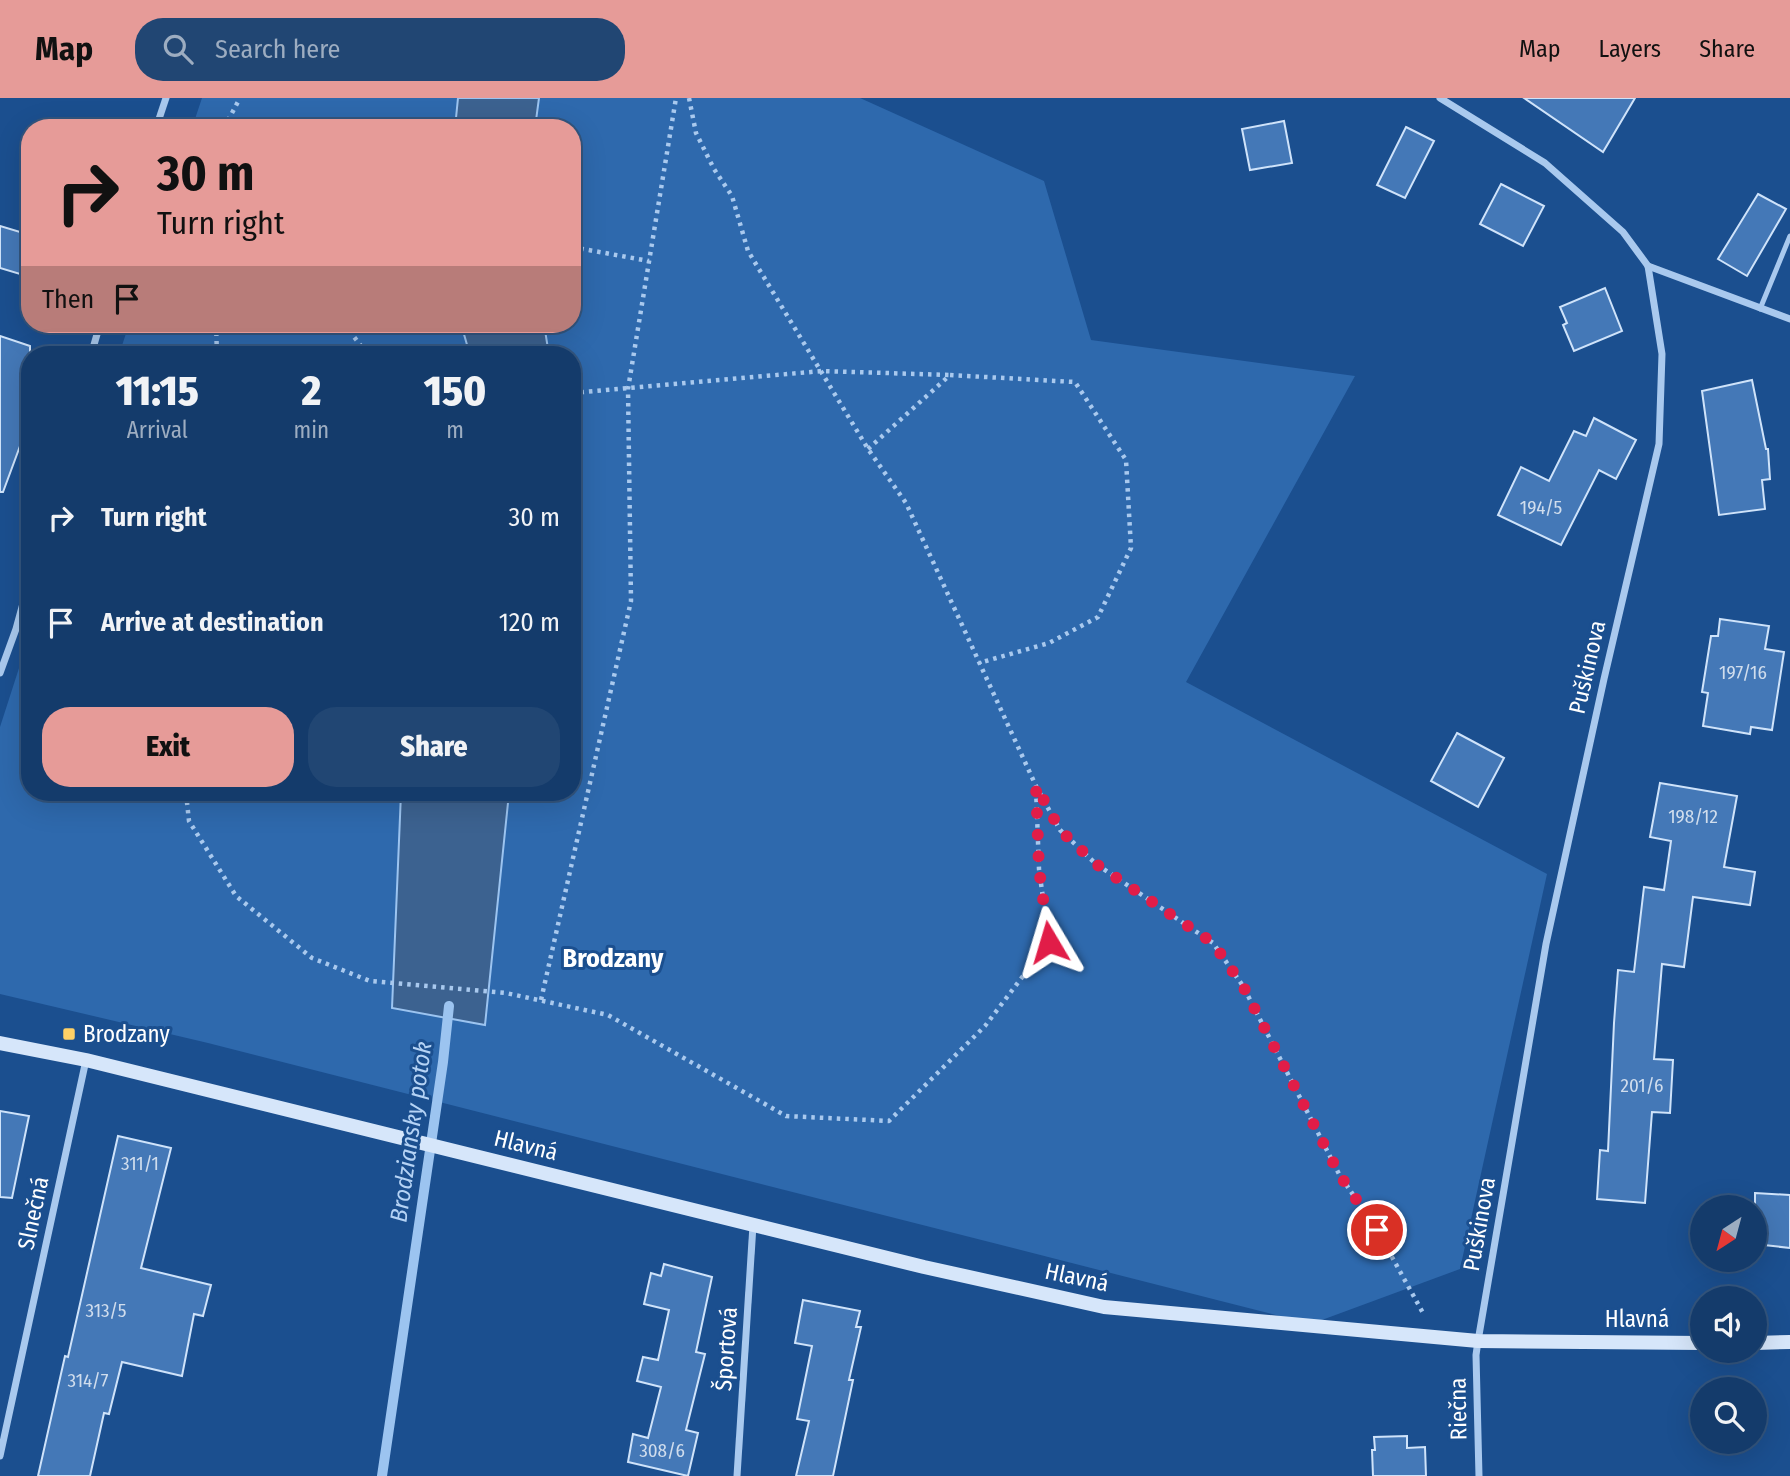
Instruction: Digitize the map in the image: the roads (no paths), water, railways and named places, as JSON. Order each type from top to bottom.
[{"type":"main road","points":[[0,1043],[86,1060]]},
{"type":"main road","name":"Hlavná","points":[[86,1060],[924,1266],[1104,1307],[1478,1341],[1690,1343]]},
{"type":"main road","points":[[1767,1343],[1790,1342]]},
{"type":"street","points":[[159,119],[166,98]]},
{"type":"street","name":"Puškinova","points":[[1440,98],[1545,163],[1623,232],[1648,266],[1662,354],[1659,444],[1546,944],[1478,1341]]},
{"type":"street","points":[[1648,266],[1790,320]]},
{"type":"street","points":[[0,673],[21,611]]},
{"type":"street","name":"Slnečná","points":[[0,1456],[86,1060]]},
{"type":"street","name":"Športová","points":[[737,1476],[753,1224]]},
{"type":"street","name":"Riečna","points":[[1478,1341],[1476,1355],[1479,1476]]},
{"type":"lane","points":[[1760,309],[1790,236]]},
{"type":"waterway","name":"Brodziansky potok","points":[[382,1476],[449,1006]]},
{"type":"place","name":"Brodzany","points":[[69,1034]]},
{"type":"district","name":"Brodzany","points":[[613,958]]}]
